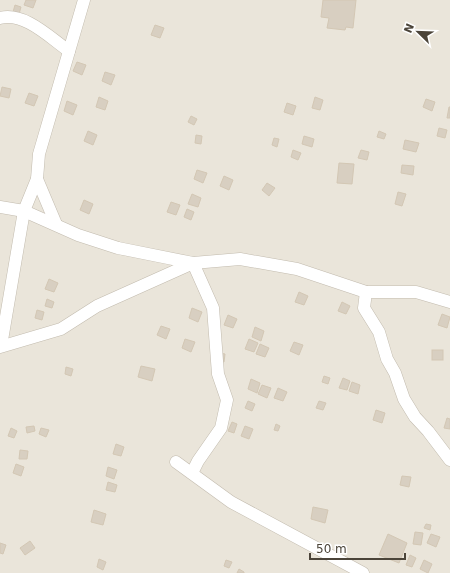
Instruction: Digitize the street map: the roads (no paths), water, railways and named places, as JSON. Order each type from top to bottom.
[{"type":"street","points":[[84,0],[39,154],[37,179],[24,211],[0,347],[61,329],[97,306],[193,263]]},
{"type":"street","points":[[0,18],[13,16],[22,19],[69,51]]},
{"type":"street","points":[[37,179],[56,224]]},
{"type":"street","points":[[0,207],[24,211],[78,235],[118,248],[193,263],[240,260],[297,269],[366,292],[416,292],[450,302]]},
{"type":"street","points":[[192,473],[198,461],[221,428],[227,400],[218,374],[213,308],[193,263]]},
{"type":"street","points":[[366,292],[364,308],[379,332],[387,359],[395,374],[404,399],[414,417],[428,431],[450,460]]},
{"type":"street","points":[[176,462],[231,502],[363,573]]}]
